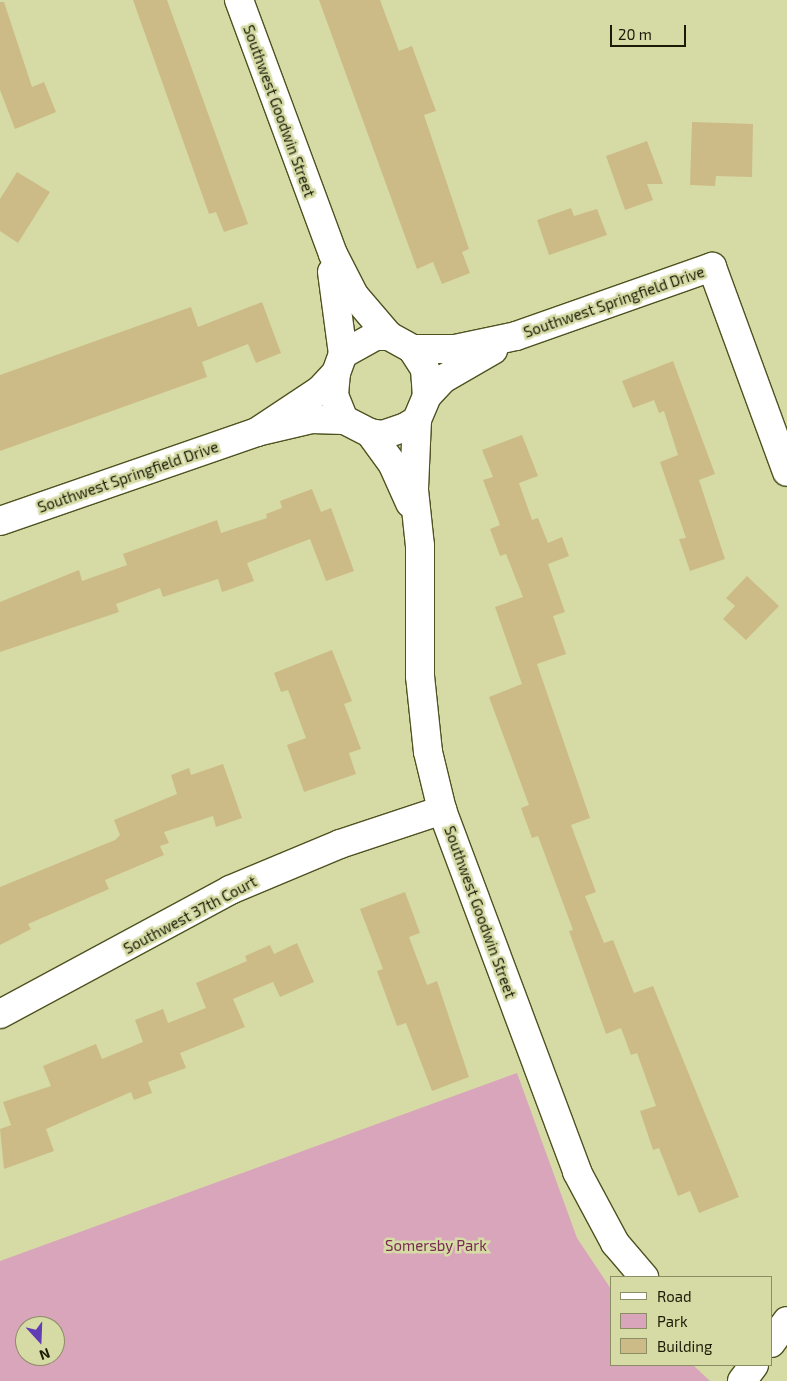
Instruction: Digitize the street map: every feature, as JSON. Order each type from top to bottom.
[{"type":"street","name":"Southwest Goodwin Street","points":[[239,0],[320,223],[354,295],[389,336]]},
{"type":"street","name":"Southwest Goodwin Street","points":[[320,223],[342,319],[340,364]]},
{"type":"street","name":"Southwest Springfield Drive","points":[[412,350],[456,349],[516,336],[712,267],[787,472]]},
{"type":"street","points":[[389,336],[412,350],[425,369],[422,408],[383,435],[370,433],[344,420],[334,395],[340,364],[363,340],[389,336]]},
{"type":"street","name":"Southwest Springfield Drive","points":[[422,408],[444,379],[516,336]]},
{"type":"street","name":"Southwest Springfield Drive","points":[[257,432],[308,400],[340,364]]},
{"type":"street","name":"Southwest Goodwin Street","points":[[422,408],[416,517],[422,695],[428,752],[442,810],[577,1172],[615,1243],[643,1276]]},
{"type":"street","name":"Southwest Springfield Drive","points":[[0,521],[257,432],[312,419],[344,420]]},
{"type":"street","name":"Southwest Goodwin Street","points":[[370,433],[393,465],[416,517]]},
{"type":"street","name":"Southwest 37th Court","points":[[0,1014],[230,890],[340,844],[442,810]]},
{"type":"street","points":[[772,1341],[787,1321]]},
{"type":"green space","name":"Somersby Park","points":[[517,1073],[577,1238],[610,1288],[610,1366],[694,1366],[710,1381],[0,1381],[0,1261]]},
{"type":"building","points":[[133,0],[167,0],[248,224],[224,232],[216,212],[209,214]]},
{"type":"building","points":[[319,0],[380,0],[399,51],[412,46],[436,111],[424,115],[469,249],[462,252],[470,273],[442,284],[433,262],[417,269]]},
{"type":"building","points":[[0,2],[4,2],[32,87],[44,82],[56,112],[15,129],[0,90]]},
{"type":"building","points":[[692,122],[753,124],[752,177],[716,176],[715,186],[690,185]]},
{"type":"building","points":[[647,141],[663,184],[647,184],[653,200],[625,210],[606,156]]},
{"type":"building","points":[[17,172],[50,192],[18,243],[0,231],[0,199]]},
{"type":"building","points":[[571,208],[574,216],[597,209],[607,235],[549,255],[537,220]]},
{"type":"building","points":[[262,302],[281,353],[256,363],[248,344],[202,362],[207,377],[0,451],[0,375],[191,307],[198,327]]},
{"type":"building","points":[[673,361],[715,474],[699,480],[725,559],[690,571],[679,539],[686,538],[660,462],[678,455],[664,411],[659,413],[654,400],[633,408],[622,381]]},
{"type":"building","points":[[522,435],[538,476],[519,483],[532,520],[538,518],[548,543],[562,537],[569,556],[548,564],[565,612],[553,616],[566,654],[537,664],[590,818],[571,825],[596,892],[585,896],[604,943],[613,940],[634,993],[653,986],[739,1197],[699,1213],[690,1191],[678,1196],[659,1148],[653,1150],[640,1111],[656,1106],[637,1053],[631,1055],[621,1028],[606,1034],[569,931],[573,930],[538,836],[532,838],[521,808],[529,805],[489,697],[522,684],[495,607],[523,597],[506,554],[500,556],[490,529],[500,525],[483,480],[493,477],[482,450]]},
{"type":"building","points":[[312,489],[321,512],[331,508],[354,571],[326,581],[310,539],[247,563],[254,581],[222,592],[218,579],[163,597],[160,588],[116,604],[119,612],[0,652],[0,602],[79,570],[82,581],[127,565],[123,554],[217,520],[221,533],[267,518],[266,514],[282,508],[280,501]]},
{"type":"building","points":[[747,576],[779,606],[746,640],[723,619],[735,606],[726,598]]},
{"type":"building","points":[[332,650],[352,701],[344,704],[361,749],[349,753],[356,774],[304,792],[287,745],[306,738],[288,690],[281,692],[274,673]]},
{"type":"building","points":[[223,764],[242,818],[216,827],[213,816],[164,832],[169,843],[160,846],[164,855],[105,880],[109,889],[28,924],[31,929],[0,945],[0,887],[115,840],[120,835],[114,820],[177,794],[171,775],[189,768],[191,775]]},
{"type":"building","points":[[405,892],[420,933],[409,937],[427,985],[437,981],[469,1077],[432,1091],[406,1023],[397,1026],[377,971],[383,969],[360,909]]},
{"type":"building","points":[[297,943],[314,982],[280,997],[273,982],[233,999],[245,1027],[180,1053],[186,1068],[148,1082],[152,1093],[134,1100],[131,1092],[46,1129],[54,1151],[4,1169],[0,1129],[11,1125],[3,1102],[51,1086],[43,1066],[96,1044],[102,1059],[143,1042],[135,1020],[163,1009],[168,1023],[206,1008],[196,983],[247,961],[245,956],[270,945],[274,954]]}]
